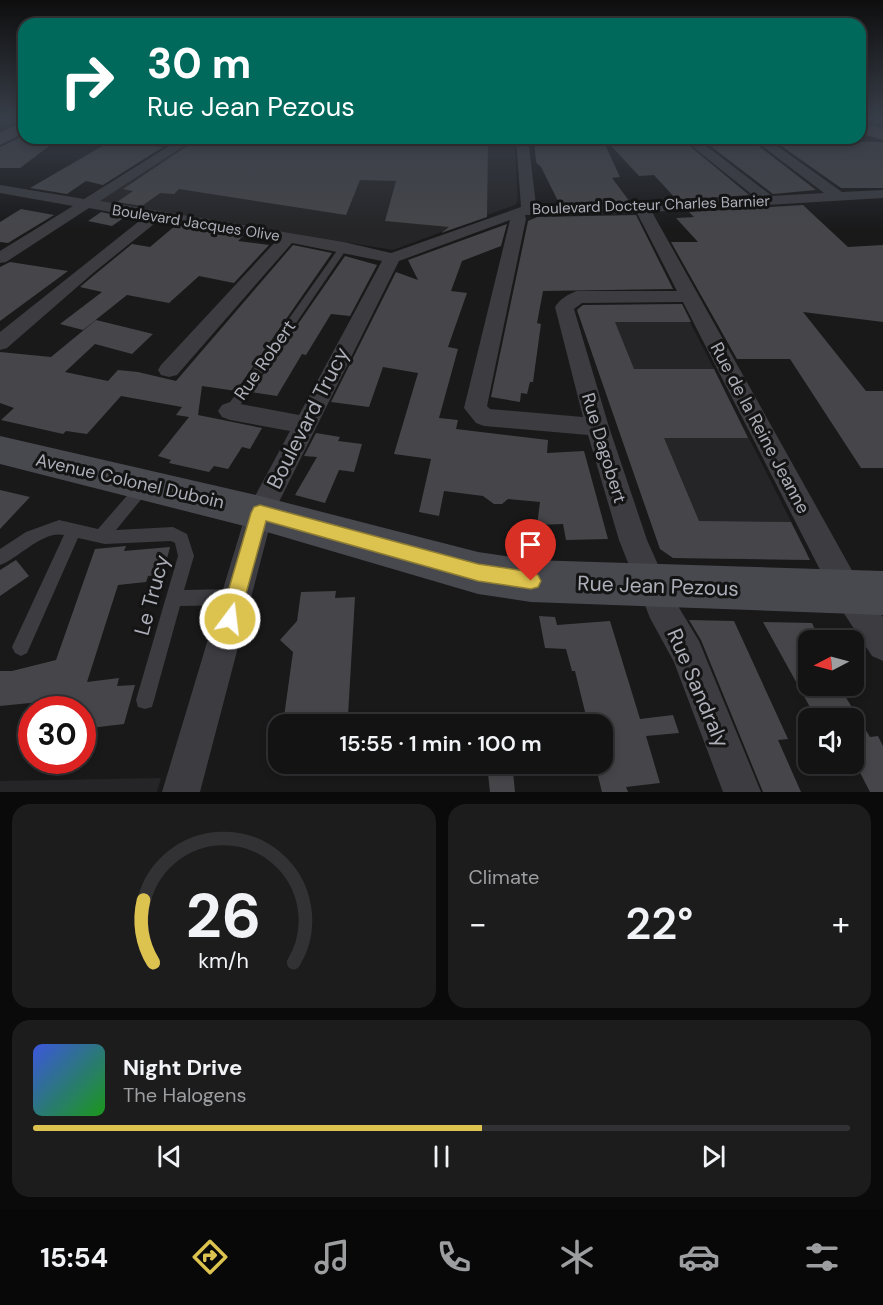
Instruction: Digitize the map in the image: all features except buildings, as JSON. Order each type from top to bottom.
[{"type":"street","points":[[0,258],[162,156]]},
{"type":"street","points":[[522,156],[523,211],[518,219],[475,408],[484,417],[597,427]]},
{"type":"street","points":[[711,156],[768,200]]},
{"type":"street","points":[[783,156],[839,196]]},
{"type":"street","name":"Boulevard Jacques Olive","points":[[0,189],[154,217],[344,247],[392,258]]},
{"type":"street","name":"Boulevard Docteur Charles Barnier","points":[[392,258],[523,211],[642,208],[883,194]]},
{"type":"street","name":"Rue de la Reine Jeanne","points":[[642,208],[690,296],[866,593],[883,645]]},
{"type":"street","points":[[0,343],[86,270],[154,217]]},
{"type":"street","points":[[169,370],[288,238]]},
{"type":"street","name":"Boulevard Trucy","points":[[181,792],[260,513],[303,425],[392,258]]},
{"type":"street","name":"Rue Dagobert","points":[[652,586],[633,540],[597,427],[564,307],[577,297],[690,296]]},
{"type":"street","name":"Rue Robert","points":[[230,411],[303,425]]},
{"type":"street","name":"Avenue Colonel Duboin","points":[[0,450],[260,513]]},
{"type":"street","name":"Rue Jean Pezous","points":[[260,513],[478,573],[531,581],[866,593]]},
{"type":"street","name":"Rue Sandraly","points":[[652,586],[687,653],[742,792]]},
{"type":"lane","name":"Rue Robert","points":[[230,411],[344,247]]},
{"type":"lane","points":[[101,536],[144,485]]},
{"type":"lane","name":"Le Trucy","points":[[0,558],[42,532],[58,528],[74,529],[101,536],[173,534],[179,536],[185,543],[186,556],[145,700]]},
{"type":"lane","points":[[21,647],[74,529]]},
{"type":"lane","points":[[174,598],[236,597]]},
{"type":"shaded area","points":[[167,156],[515,156],[518,201],[515,205],[393,250],[97,201]]},
{"type":"shaded area","points":[[676,304],[683,308],[807,553],[801,560],[673,558],[660,549],[577,310],[581,306]]},
{"type":"shaded area","points":[[161,778],[157,792],[0,792],[0,781]]},
{"type":"route","points":[[230,619],[260,513],[478,573],[531,581]]}]
